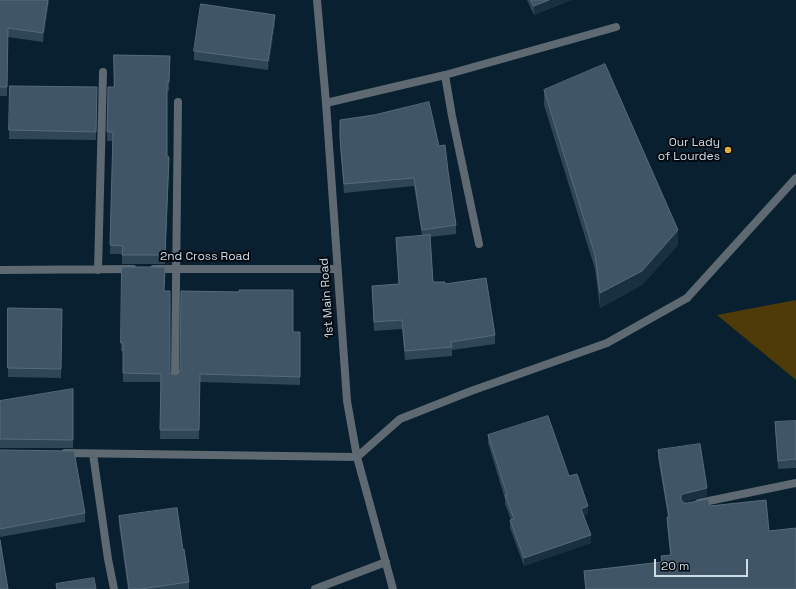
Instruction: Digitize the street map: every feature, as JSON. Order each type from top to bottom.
[{"type":"street","name":"1st Main Road","points":[[317,0],[326,103],[347,401],[357,457],[392,589]]},
{"type":"street","points":[[326,103],[445,75],[616,27]]},
{"type":"street","points":[[98,270],[103,72]]},
{"type":"street","points":[[445,75],[479,244]]},
{"type":"street","points":[[175,378],[178,102]]},
{"type":"street","points":[[54,453],[357,457],[400,419],[471,391],[607,343],[688,298],[796,178]]},
{"type":"street","name":"2nd Cross Road","points":[[0,270],[337,269]]},
{"type":"street","points":[[94,454],[108,559],[114,589]]},
{"type":"street","points":[[693,504],[796,483]]},
{"type":"street","points":[[315,589],[386,562]]},
{"type":"shaded area","points":[[796,300],[796,380],[717,315]]},
{"type":"building","points":[[0,0],[48,0],[43,33],[8,28],[7,87],[0,87]]},
{"type":"building","points":[[531,0],[549,0],[534,6]]},
{"type":"building","points":[[201,4],[275,15],[268,61],[194,51]]},
{"type":"building","points":[[114,55],[170,56],[169,82],[167,82],[167,156],[169,157],[165,255],[122,255],[123,246],[110,245],[113,132],[107,132],[108,87],[114,87]]},
{"type":"building","points":[[605,64],[678,230],[642,271],[600,293],[595,255],[544,90]]},
{"type":"building","points":[[10,86],[97,87],[96,132],[9,130]]},
{"type":"building","points":[[429,102],[439,146],[445,145],[456,225],[422,230],[414,178],[344,184],[340,120],[374,115]]},
{"type":"building","points":[[430,235],[433,282],[445,282],[445,284],[486,278],[495,335],[451,342],[452,347],[405,351],[402,320],[374,322],[372,286],[399,284],[396,238]]},
{"type":"building","points":[[122,267],[165,267],[164,291],[170,291],[170,373],[175,375],[178,374],[180,370],[181,291],[239,292],[239,290],[293,290],[293,332],[300,332],[300,377],[200,374],[199,430],[160,430],[161,374],[123,373],[123,343],[121,343]]},
{"type":"building","points":[[8,308],[62,309],[61,369],[8,368]]},
{"type":"building","points":[[73,389],[73,440],[0,439],[0,401]]},
{"type":"building","points":[[548,416],[569,476],[577,474],[588,506],[581,509],[591,535],[524,558],[510,520],[514,519],[505,495],[507,495],[488,435]]},
{"type":"building","points":[[796,421],[796,459],[778,461],[775,422]]},
{"type":"building","points":[[700,444],[707,488],[683,494],[681,496],[682,501],[687,503],[708,499],[710,506],[766,500],[769,531],[796,528],[796,589],[586,589],[584,571],[662,562],[661,556],[671,555],[667,517],[669,517],[658,450]]},
{"type":"building","points":[[0,450],[74,451],[85,513],[0,529]]},
{"type":"building","points":[[177,508],[189,582],[140,589],[129,589],[119,516]]},
{"type":"building","points":[[0,540],[8,589],[0,589]]},
{"type":"building","points":[[94,578],[96,589],[57,589],[56,584]]},
{"type":"place","name":"Our Lady of Lourdes","points":[[728,150]]}]
